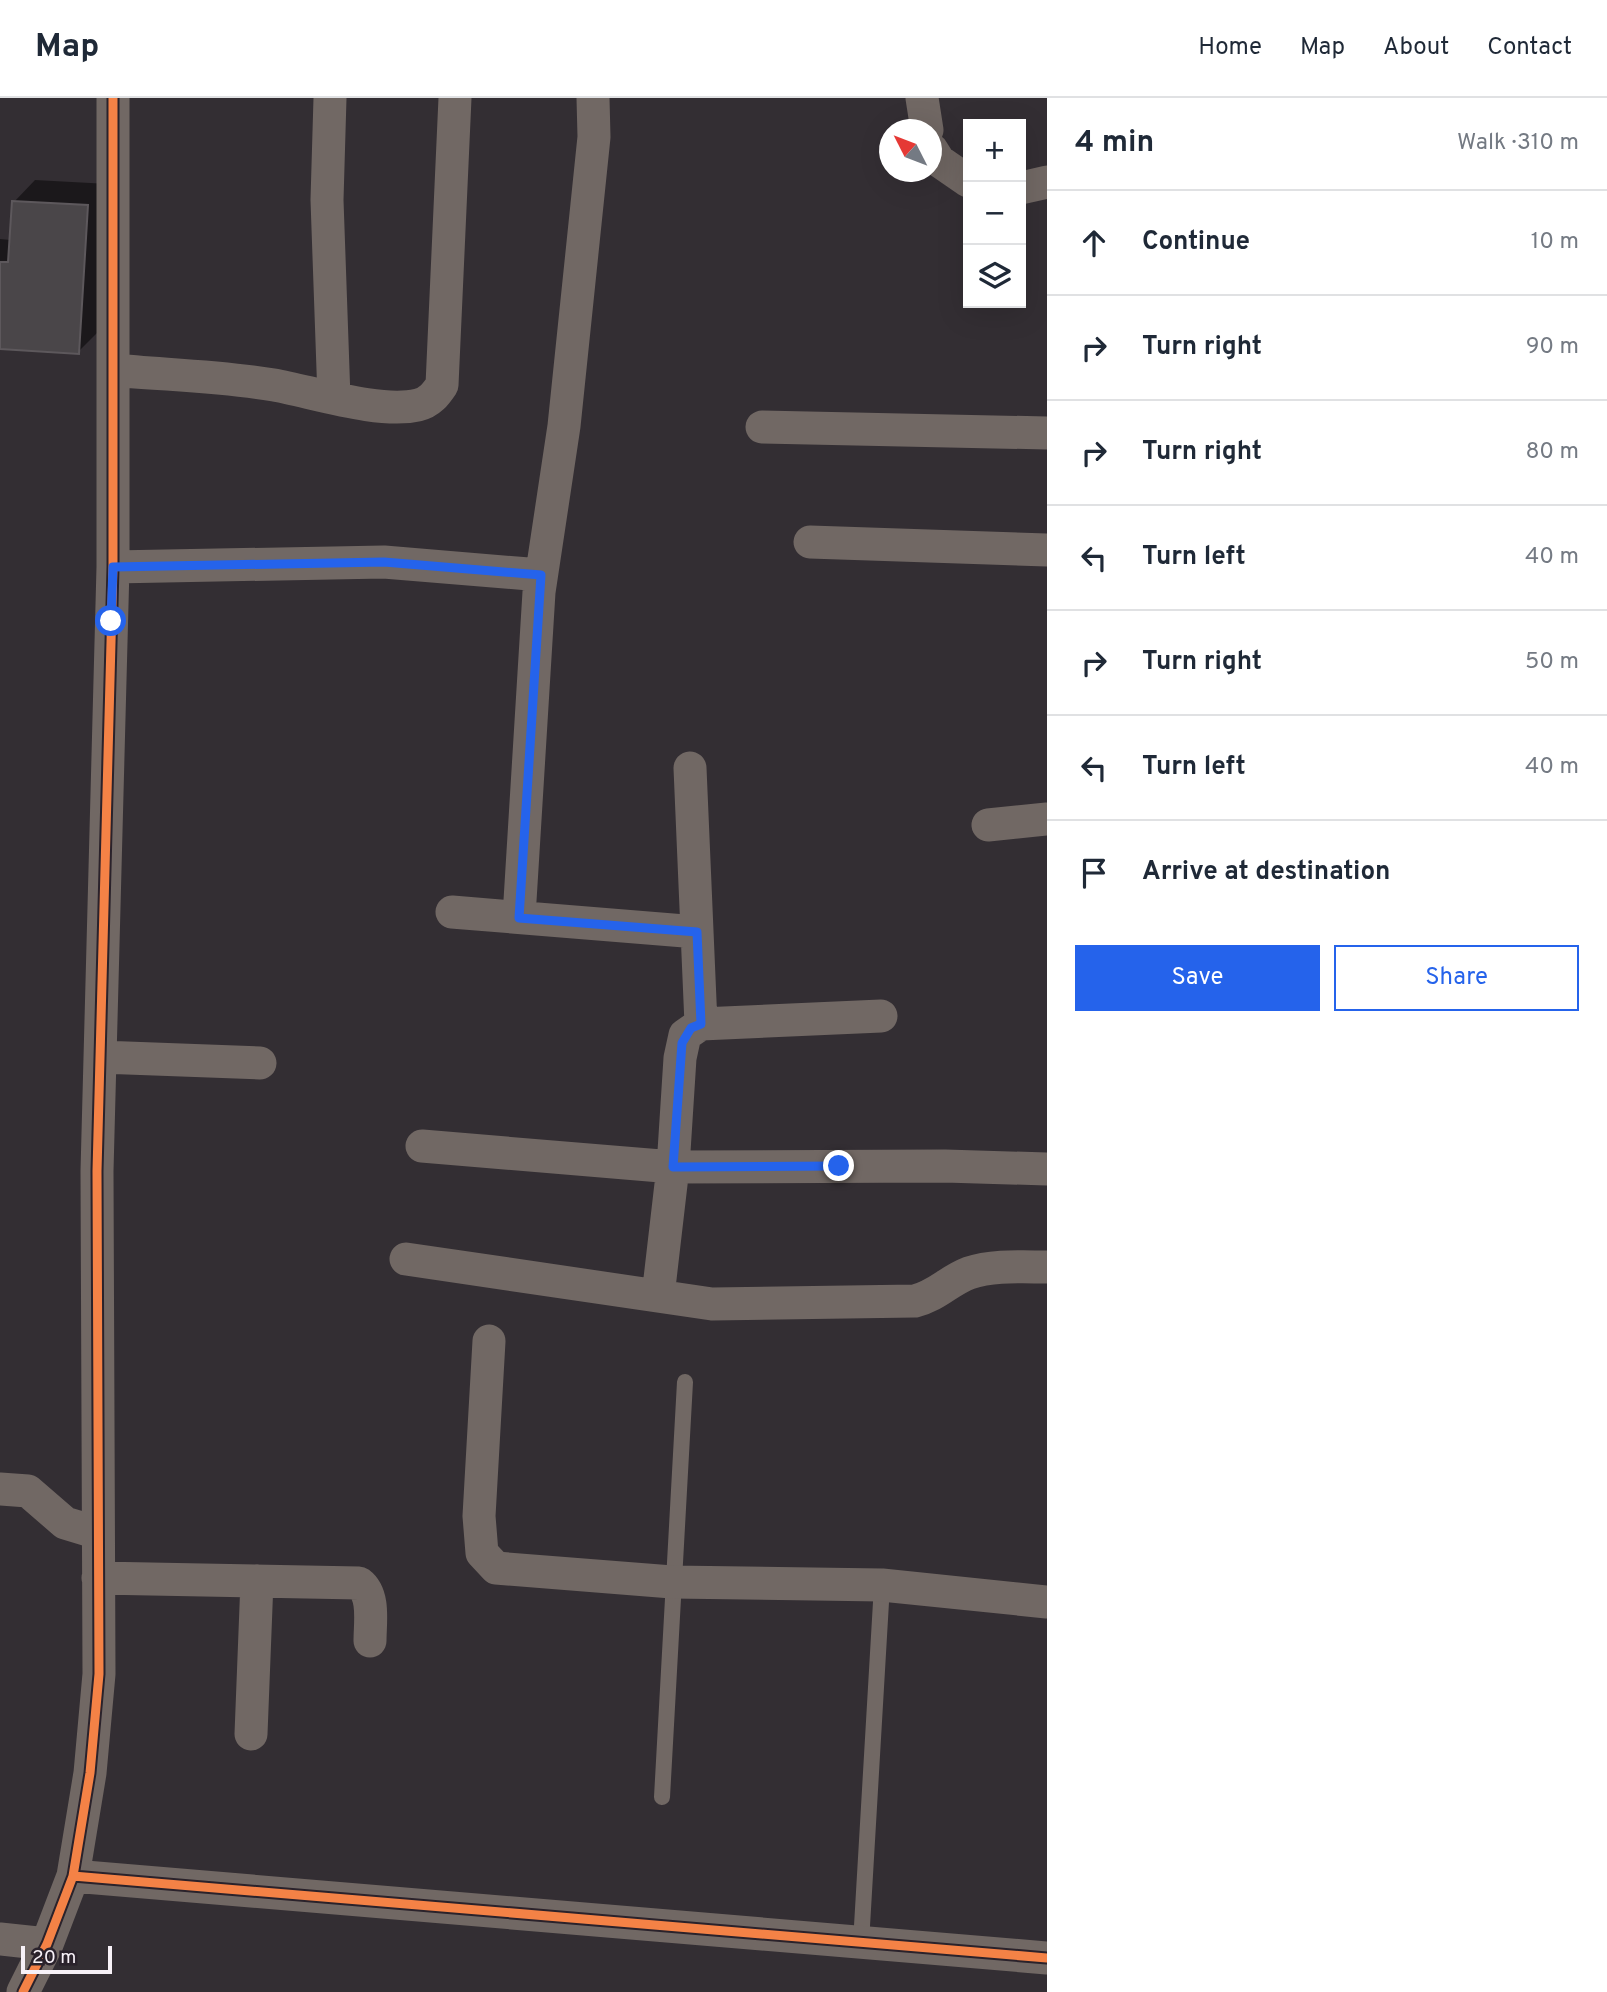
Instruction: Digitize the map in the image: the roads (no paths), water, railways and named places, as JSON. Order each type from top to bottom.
[{"type":"street","points":[[23,1992],[47,1944],[73,1876],[90,1773],[99,1674],[97,1171],[113,567],[113,98]]},
{"type":"street","points":[[330,98],[327,200],[334,398]]},
{"type":"street","points":[[113,370],[272,385],[334,398],[397,406],[419,405],[434,397],[442,385],[455,98]]},
{"type":"street","points":[[519,918],[541,575],[565,413],[594,137],[593,98]]},
{"type":"street","points":[[922,98],[925,119]]},
{"type":"street","points":[[942,163],[963,178]]},
{"type":"street","points":[[1026,187],[1047,182]]},
{"type":"street","points":[[762,427],[1047,433]]},
{"type":"street","points":[[810,542],[1047,550]]},
{"type":"street","points":[[113,567],[384,562],[541,575]]},
{"type":"street","points":[[690,768],[701,1024]]},
{"type":"street","points":[[988,825],[1047,819]]},
{"type":"street","points":[[452,912],[697,932]]},
{"type":"street","points":[[658,1296],[673,1167],[682,1043],[691,1028],[701,1024],[881,1016]]},
{"type":"street","points":[[100,1056],[260,1063]]},
{"type":"street","points":[[422,1146],[673,1167],[944,1166],[1047,1169]]},
{"type":"street","points":[[406,1259],[712,1304],[915,1301],[940,1292],[970,1273],[1000,1267],[1047,1267]]},
{"type":"street","points":[[489,1341],[479,1516],[482,1553],[487,1562],[496,1568],[672,1582],[882,1585],[1047,1602]]},
{"type":"street","points":[[0,1489],[27,1491],[65,1522],[98,1533]]},
{"type":"street","points":[[98,1578],[359,1583],[367,1589],[369,1598],[370,1641]]},
{"type":"street","points":[[251,1734],[257,1581]]},
{"type":"street","points":[[73,1876],[1047,1958]]},
{"type":"street","points":[[0,1939],[47,1944]]},
{"type":"lane","points":[[662,1797],[685,1382]]},
{"type":"lane","points":[[861,1943],[882,1585]]}]
